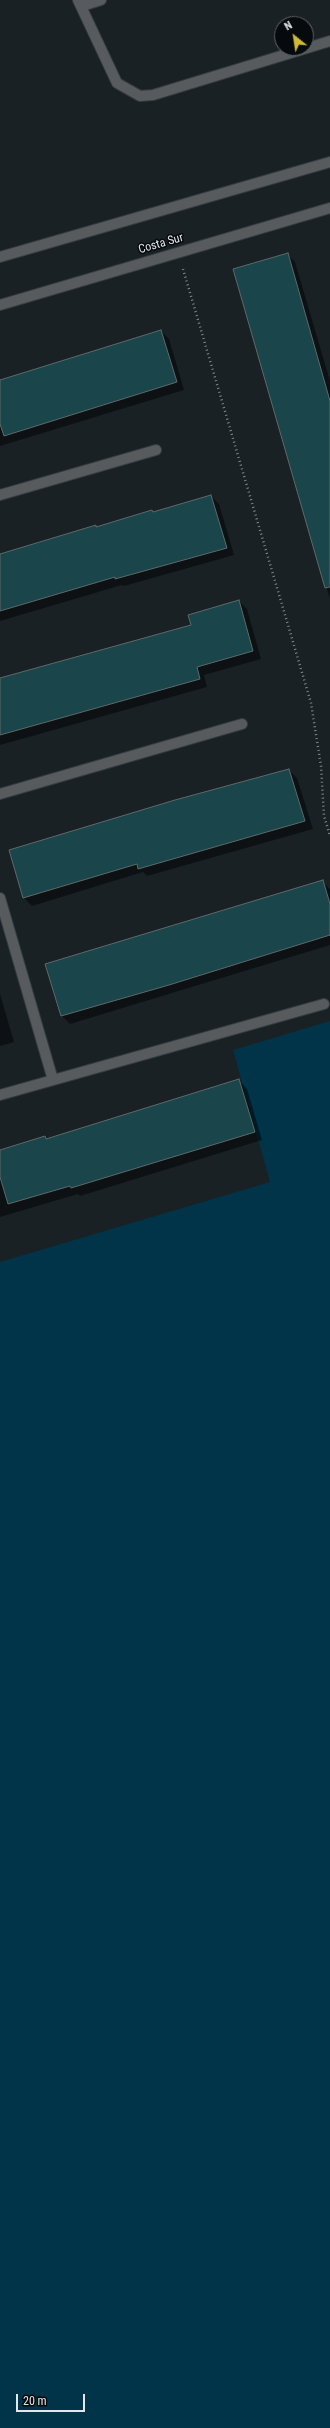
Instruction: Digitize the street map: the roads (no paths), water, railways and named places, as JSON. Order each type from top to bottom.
[{"type":"street","points":[[101,0],[80,3],[117,83],[140,96],[153,95],[330,42]]},
{"type":"street","points":[[0,257],[330,162]]},
{"type":"street","name":"Costa Sur","points":[[0,305],[330,208]]},
{"type":"street","points":[[0,495],[156,450]]},
{"type":"street","points":[[0,794],[242,724]]},
{"type":"street","points":[[0,898],[53,1080]]},
{"type":"street","points":[[0,1095],[324,1004]]}]
